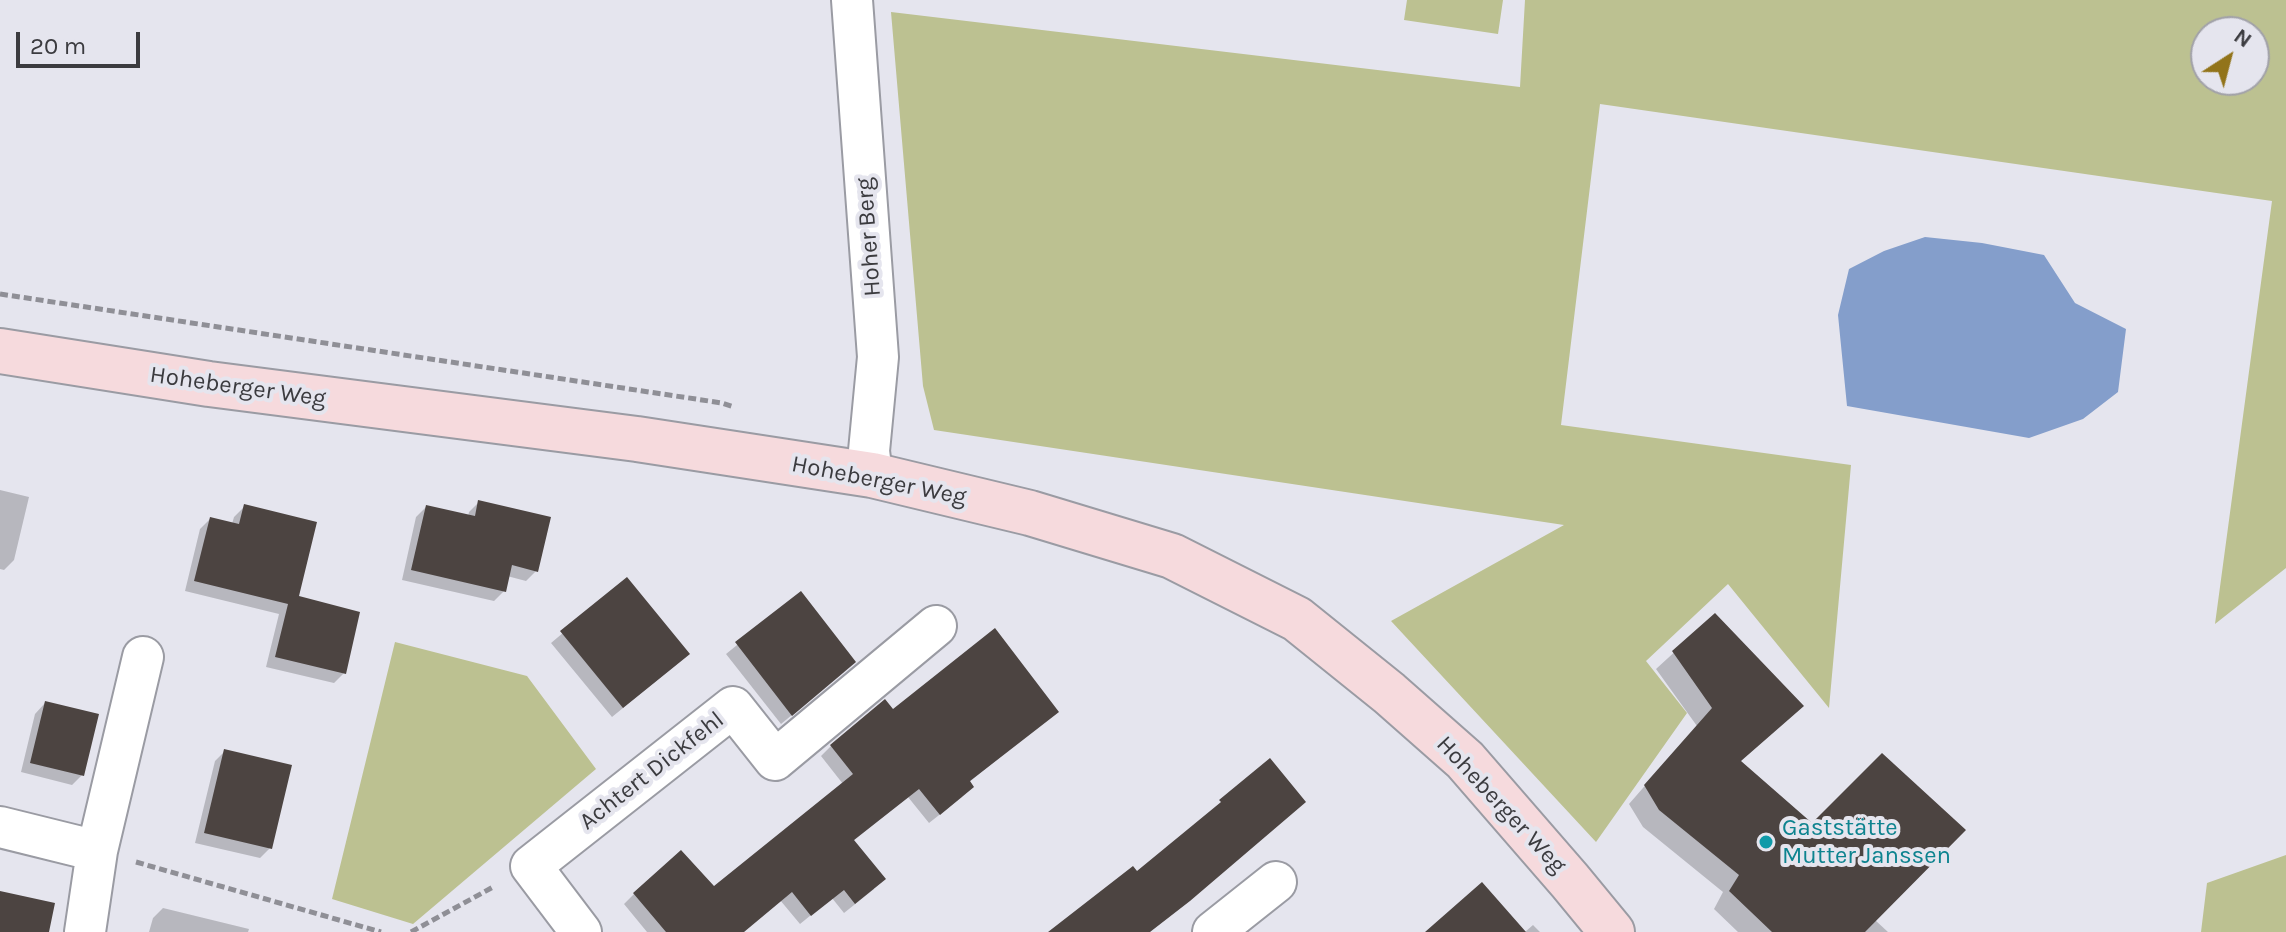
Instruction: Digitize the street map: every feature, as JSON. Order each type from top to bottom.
[{"type":"street","name":"Hoher Berg","points":[[852,0],[878,357],[869,451],[872,475]]},
{"type":"street","name":"Hoheberger Weg","points":[[0,351],[209,384],[637,439],[872,475],[1030,513],[1172,556],[1297,619],[1389,693],[1465,760],[1612,932]]},
{"type":"street","name":"Achtert Dickfehl","points":[[531,866],[733,707],[775,760],[936,626]]},
{"type":"street","points":[[85,932],[97,851],[143,657]]},
{"type":"street","points":[[0,827],[97,851]]},
{"type":"street","points":[[531,866],[581,932]]},
{"type":"street","points":[[1213,932],[1276,882]]},
{"type":"path","points":[[97,851],[381,932]]},
{"type":"path","points":[[411,932],[531,866]]},
{"type":"green space","points":[[1407,0],[1503,0],[1498,34],[1404,20]]},
{"type":"green space","points":[[1525,0],[2286,0],[2286,568],[2215,624],[2272,201],[1600,104],[1561,425],[1851,465],[1829,708],[1728,584],[1646,661],[1687,713],[1596,842],[1391,621],[1564,525],[934,430],[923,386],[891,12],[1520,87]]},
{"type":"green space","points":[[395,642],[527,676],[596,769],[413,924],[332,899]]},
{"type":"green space","points":[[2286,855],[2286,932],[2201,932],[2207,883]]},
{"type":"water","points":[[1925,237],[1982,243],[2044,255],[2075,303],[2126,329],[2118,392],[2083,419],[2029,438],[1847,406],[1838,315],[1849,269],[1884,251]]},
{"type":"building","points":[[478,500],[551,517],[538,572],[512,565],[506,592],[411,570],[426,505],[475,516]]},
{"type":"building","points":[[244,504],[317,522],[299,596],[360,612],[346,674],[275,657],[288,604],[194,581],[210,517],[239,524]]},
{"type":"building","points":[[627,577],[690,654],[623,708],[560,631]]},
{"type":"building","points":[[801,591],[856,662],[792,716],[735,642]]},
{"type":"building","points":[[1715,613],[1804,706],[1741,761],[1812,823],[1882,753],[1966,830],[1865,932],[1772,932],[1729,891],[1739,875],[1659,810],[1644,785],[1712,708],[1672,651]]},
{"type":"building","points":[[995,628],[1059,712],[970,781],[974,787],[940,815],[919,789],[854,840],[886,879],[855,904],[844,890],[811,916],[792,892],[744,932],[666,932],[633,893],[681,850],[714,886],[853,774],[830,745],[885,699],[893,709]]},
{"type":"building","points":[[45,701],[99,714],[84,776],[30,763]]},
{"type":"building","points":[[224,749],[292,765],[272,849],[204,833]]},
{"type":"building","points":[[1270,758],[1306,802],[1190,901],[1150,932],[1048,932],[1133,866],[1137,871]]},
{"type":"building","points":[[1482,882],[1526,932],[1425,932]]},
{"type":"building","points":[[0,891],[55,903],[49,932],[0,932]]},
{"type":"place","name":"Gaststätte Mutter Janssen","points":[[1766,842]]}]
